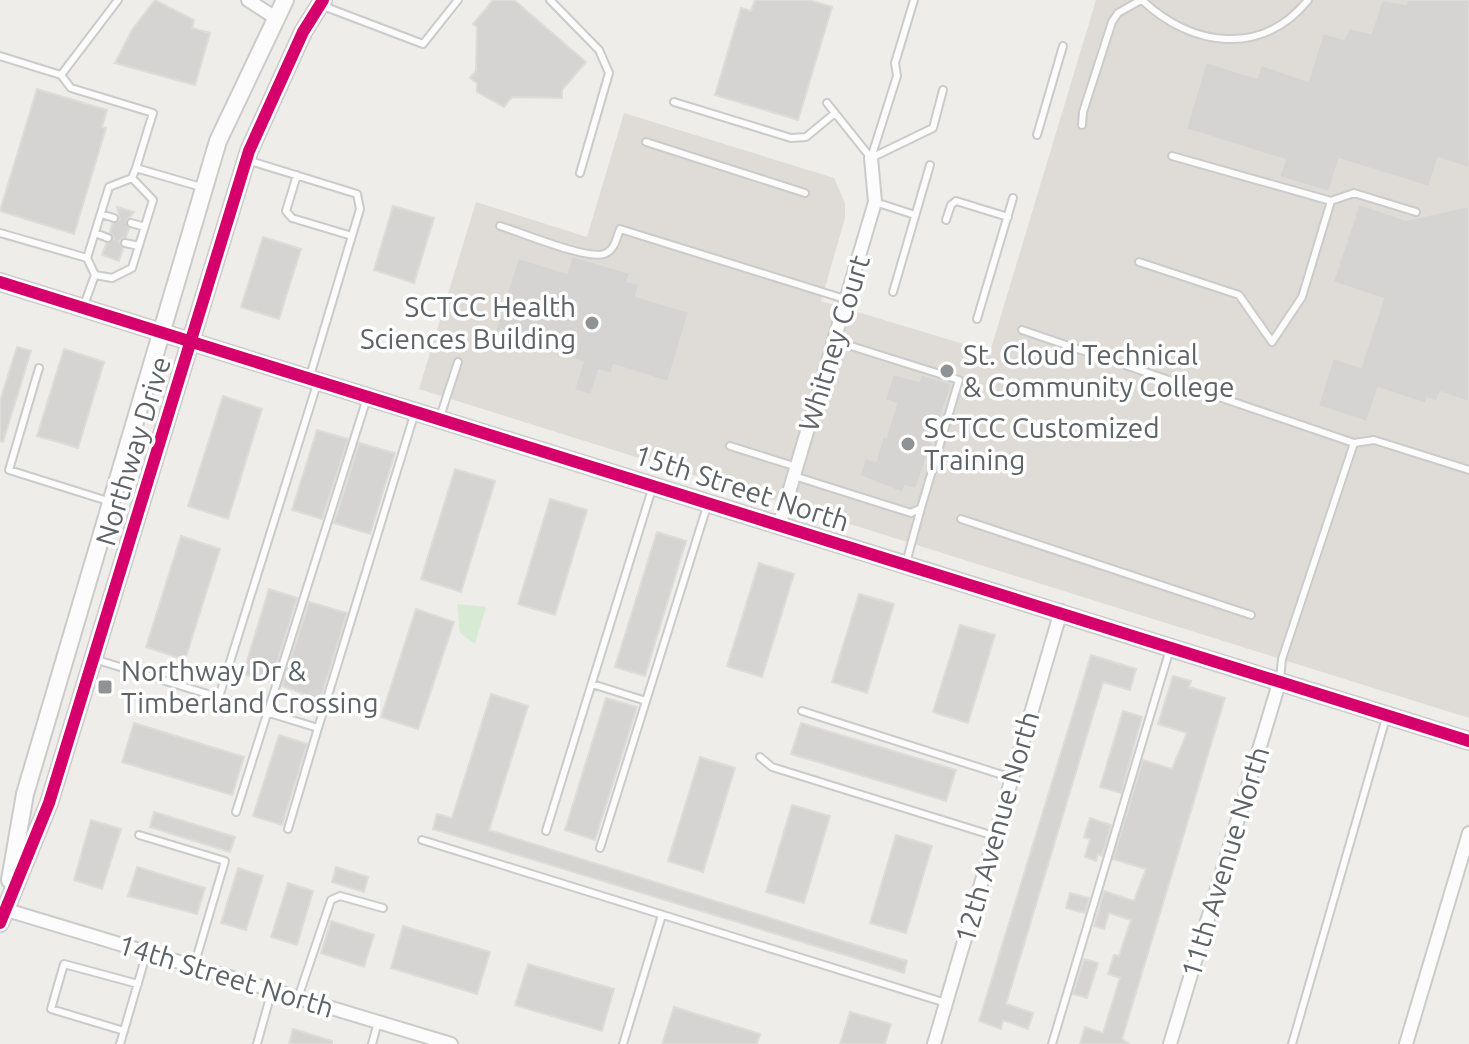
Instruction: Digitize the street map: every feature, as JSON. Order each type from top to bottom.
[{"type":"street","points":[[248,0],[274,17]]},
{"type":"street","name":"Northway Drive","points":[[2,913],[25,794],[218,141],[274,17],[285,0]]},
{"type":"street","name":"Northway Drive","points":[[2,913],[49,803],[246,160],[303,32],[321,2]]},
{"type":"street","name":"Whitney Court","points":[[779,526],[875,202],[871,158]]},
{"type":"street","name":"15th Street North","points":[[0,282],[368,394],[1469,741]]},
{"type":"street","name":"12th Avenue North","points":[[935,1042],[1061,611]]},
{"type":"street","name":"11th Avenue North","points":[[1170,1044],[1280,680]]},
{"type":"street","points":[[1406,1044],[1469,833]]},
{"type":"street","name":"14th Street North","points":[[2,913],[147,952],[451,1044]]},
{"type":"street","points":[[935,1042],[949,1044]]},
{"type":"lane","points":[[61,75],[118,0]]},
{"type":"lane","points":[[321,2],[386,33],[423,44],[458,0]]},
{"type":"lane","points":[[550,0],[599,50],[609,73],[580,173]]},
{"type":"lane","points":[[871,158],[897,76],[895,63],[914,0]]},
{"type":"lane","points":[[1082,125],[1083,112],[1112,22],[1118,13],[1141,0],[1159,17],[1183,31],[1231,40],[1263,35],[1297,14],[1308,0]]},
{"type":"lane","points":[[1037,135],[1063,46]]},
{"type":"lane","points":[[0,56],[61,75],[71,88],[153,113],[132,178],[109,187],[87,258],[95,275],[83,307]]},
{"type":"lane","points":[[871,158],[933,128],[943,90]]},
{"type":"lane","points":[[674,102],[791,138],[806,137],[835,113]]},
{"type":"lane","points":[[827,103],[871,158]]},
{"type":"lane","points":[[646,142],[805,193]]},
{"type":"lane","points":[[1172,156],[1331,201],[1354,193],[1416,212]]},
{"type":"lane","points":[[219,697],[314,378],[360,209],[357,194],[246,160]]},
{"type":"lane","points":[[893,292],[930,165]]},
{"type":"lane","points":[[136,168],[204,188]]},
{"type":"lane","points":[[297,175],[286,211],[292,218],[352,236]]},
{"type":"lane","points":[[95,275],[112,278],[132,268],[153,200],[132,178]]},
{"type":"lane","points":[[977,319],[1013,198]]},
{"type":"lane","points":[[946,220],[951,205],[956,201],[1008,217]]},
{"type":"lane","points":[[1139,262],[1239,295],[1272,342],[1302,297],[1331,201]]},
{"type":"lane","points":[[875,202],[915,215]]},
{"type":"lane","points":[[101,214],[114,218]]},
{"type":"lane","points":[[131,223],[145,227]]},
{"type":"lane","points":[[500,226],[586,254],[602,255],[614,247],[620,229],[848,300]]},
{"type":"lane","points":[[0,233],[87,258]]},
{"type":"lane","points":[[95,233],[108,238]]},
{"type":"lane","points":[[125,243],[139,246]]},
{"type":"lane","points":[[1022,330],[1354,443],[1374,440],[1469,470]]},
{"type":"lane","points":[[835,341],[959,380],[906,564]]},
{"type":"lane","points":[[440,417],[458,362]]},
{"type":"lane","points":[[0,476],[9,470],[39,368]]},
{"type":"lane","points":[[236,812],[368,394]]},
{"type":"lane","points":[[288,829],[416,409]]},
{"type":"lane","points":[[1280,680],[1282,659],[1354,443]]},
{"type":"lane","points":[[730,446],[911,513],[921,508]]},
{"type":"lane","points":[[9,470],[112,503]]},
{"type":"lane","points":[[546,831],[654,486]]},
{"type":"lane","points":[[600,848],[708,503]]},
{"type":"lane","points":[[961,519],[1251,615]]},
{"type":"lane","points":[[1052,1044],[1171,646]]},
{"type":"lane","points":[[93,659],[318,728]]},
{"type":"lane","points":[[592,684],[646,701]]},
{"type":"lane","points":[[802,711],[1012,778]]},
{"type":"lane","points":[[1292,1044],[1387,714]]},
{"type":"lane","points":[[760,757],[772,767],[995,836]]},
{"type":"lane","points":[[139,835],[225,861],[194,966]]},
{"type":"lane","points":[[422,840],[946,1003]]},
{"type":"lane","points":[[298,998],[331,900],[340,896],[383,908]]},
{"type":"lane","points":[[623,1044],[662,915]]},
{"type":"lane","points":[[120,1044],[147,952]]},
{"type":"lane","points":[[124,1031],[51,1009],[64,964],[138,984]]},
{"type":"lane","points":[[257,1044],[272,990]]},
{"type":"lane","points":[[372,1044],[378,1022]]},
{"type":"shaded area","name":"St. Cloud Technical & Community College","points":[[1096,0],[1469,0],[1469,718],[419,389],[476,202],[587,237],[624,113],[834,178],[845,203],[845,218],[821,301],[990,352]]},
{"type":"green space","points":[[457,604],[486,607],[475,644],[460,633]]},
{"type":"building","points":[[155,0],[194,20],[192,28],[210,33],[195,85],[115,63],[132,30]]},
{"type":"building","points":[[493,0],[514,0],[586,62],[562,90],[562,98],[512,97],[504,107],[477,92],[477,83],[470,78],[476,71],[477,27],[473,24]]},
{"type":"building","points":[[755,0],[809,0],[832,7],[798,120],[715,95],[741,8],[751,11]]},
{"type":"building","points":[[1382,0],[1406,4],[1407,0],[1469,0],[1469,168],[1438,158],[1429,187],[1339,159],[1329,192],[1279,177],[1285,160],[1186,129],[1206,62],[1257,78],[1261,65],[1308,81],[1323,33],[1344,39],[1349,28],[1371,33]]},
{"type":"building","points":[[37,89],[107,110],[102,127],[106,128],[74,234],[0,211]]},
{"type":"building","name":"St. Cloud Technical & Community College","points":[[1359,204],[1406,220],[1469,206],[1469,402],[1440,392],[1437,402],[1427,398],[1426,404],[1378,388],[1367,422],[1318,406],[1333,358],[1361,367],[1383,299],[1333,282]]},
{"type":"building","points":[[393,206],[434,218],[414,283],[374,270]]},
{"type":"building","points":[[117,207],[134,212],[126,221],[129,229],[126,237],[119,241],[123,249],[119,261],[102,255],[106,244],[114,239],[110,232],[112,224],[120,219]]},
{"type":"building","points":[[263,237],[301,249],[279,319],[241,307]]},
{"type":"building","name":"SCTCC Health Sciences Building","points":[[572,256],[630,273],[627,281],[639,284],[636,296],[689,312],[668,382],[614,365],[611,374],[599,370],[591,395],[574,390],[583,362],[494,335],[518,258],[567,273]]},
{"type":"building","points":[[17,347],[31,351],[3,442],[0,441],[0,401]]},
{"type":"building","points":[[64,349],[104,362],[78,448],[37,436]]},
{"type":"building","name":"SCTCC Customized Training","points":[[893,374],[919,381],[921,374],[952,384],[916,489],[905,486],[903,493],[860,476],[865,458],[876,461],[883,436],[886,437],[896,404],[885,400]]},
{"type":"building","points":[[223,396],[262,409],[228,519],[188,506]]},
{"type":"building","points":[[317,430],[348,439],[322,519],[292,510]]},
{"type":"building","points":[[359,443],[395,453],[370,534],[334,523]]},
{"type":"building","points":[[455,469],[495,481],[461,592],[421,579]]},
{"type":"building","points":[[550,499],[587,510],[555,615],[518,604]]},
{"type":"building","points":[[657,532],[686,541],[645,676],[615,667]]},
{"type":"building","points":[[181,536],[220,549],[185,660],[146,647]]},
{"type":"building","points":[[759,563],[794,574],[762,677],[727,666]]},
{"type":"building","points":[[269,589],[297,598],[271,682],[243,674]]},
{"type":"building","points":[[859,594],[894,604],[867,693],[832,682]]},
{"type":"building","points":[[309,602],[347,613],[320,700],[282,686]]},
{"type":"building","points":[[416,609],[454,622],[418,729],[381,717]]},
{"type":"building","points":[[960,625],[995,635],[968,723],[933,712]]},
{"type":"building","points":[[1091,655],[1136,669],[1130,690],[1103,682],[1006,1004],[1033,1013],[1028,1029],[1003,1020],[1001,1029],[979,1021]]},
{"type":"building","points":[[1173,676],[1191,681],[1189,687],[1225,698],[1122,1039],[1129,1044],[1080,1044],[1085,1027],[1103,1033],[1120,978],[1108,974],[1114,955],[1119,956],[1131,920],[1109,913],[1104,929],[1094,926],[1104,891],[1134,901],[1146,869],[1113,859],[1143,760],[1172,769],[1187,733],[1158,724]]},
{"type":"building","points":[[491,694],[528,706],[489,830],[907,961],[904,973],[433,829],[437,814],[452,818]]},
{"type":"building","points":[[606,698],[637,707],[595,840],[565,830]]},
{"type":"building","points":[[1123,711],[1142,717],[1121,793],[1100,787]]},
{"type":"building","points":[[134,723],[244,757],[232,795],[122,762]]},
{"type":"building","points":[[801,723],[956,770],[946,801],[791,754]]},
{"type":"building","points":[[279,735],[307,744],[282,825],[253,816]]},
{"type":"building","points":[[700,757],[735,768],[703,872],[668,861]]},
{"type":"building","points":[[792,805],[830,816],[804,903],[766,892]]},
{"type":"building","points":[[154,812],[235,837],[230,852],[150,827]]},
{"type":"building","points":[[1090,818],[1111,825],[1102,856],[1098,854],[1096,861],[1085,857],[1090,839],[1084,837]]},
{"type":"building","points":[[91,820],[121,829],[102,889],[74,880]]},
{"type":"building","points":[[896,835],[932,846],[906,933],[870,923]]},
{"type":"building","points":[[137,867],[205,888],[197,914],[128,896]]},
{"type":"building","points":[[336,867],[368,877],[364,892],[332,882]]},
{"type":"building","points":[[238,868],[263,876],[246,930],[221,923]]},
{"type":"building","points":[[288,883],[313,891],[297,945],[271,937]]},
{"type":"building","points":[[1070,893],[1089,898],[1085,913],[1066,908]]},
{"type":"building","points":[[331,921],[374,935],[364,967],[321,953]]},
{"type":"building","points":[[403,926],[490,952],[477,994],[391,968]]},
{"type":"building","points":[[1084,959],[1098,963],[1087,998],[1073,994]]},
{"type":"building","points":[[528,964],[614,989],[602,1031],[515,1005]]},
{"type":"building","points":[[674,1007],[760,1034],[757,1044],[662,1044]]},
{"type":"building","points":[[850,1012],[891,1024],[885,1044],[840,1044]]},
{"type":"building","points":[[293,1029],[332,1041],[332,1044],[289,1044]]},
{"type":"cycle path","points":[[0,923],[49,803],[249,151],[303,32],[323,0]]},
{"type":"cycle path","points":[[0,282],[1469,741]]},
{"type":"place","name":"SCTCC Health Sciences Building","points":[[592,323]]},
{"type":"place","name":"St. Cloud Technical & Community College","points":[[947,371]]},
{"type":"place","name":"SCTCC Customized Training","points":[[908,444]]},
{"type":"place","name":"Northway Dr & Timberland Crossing","points":[[105,687]]}]
